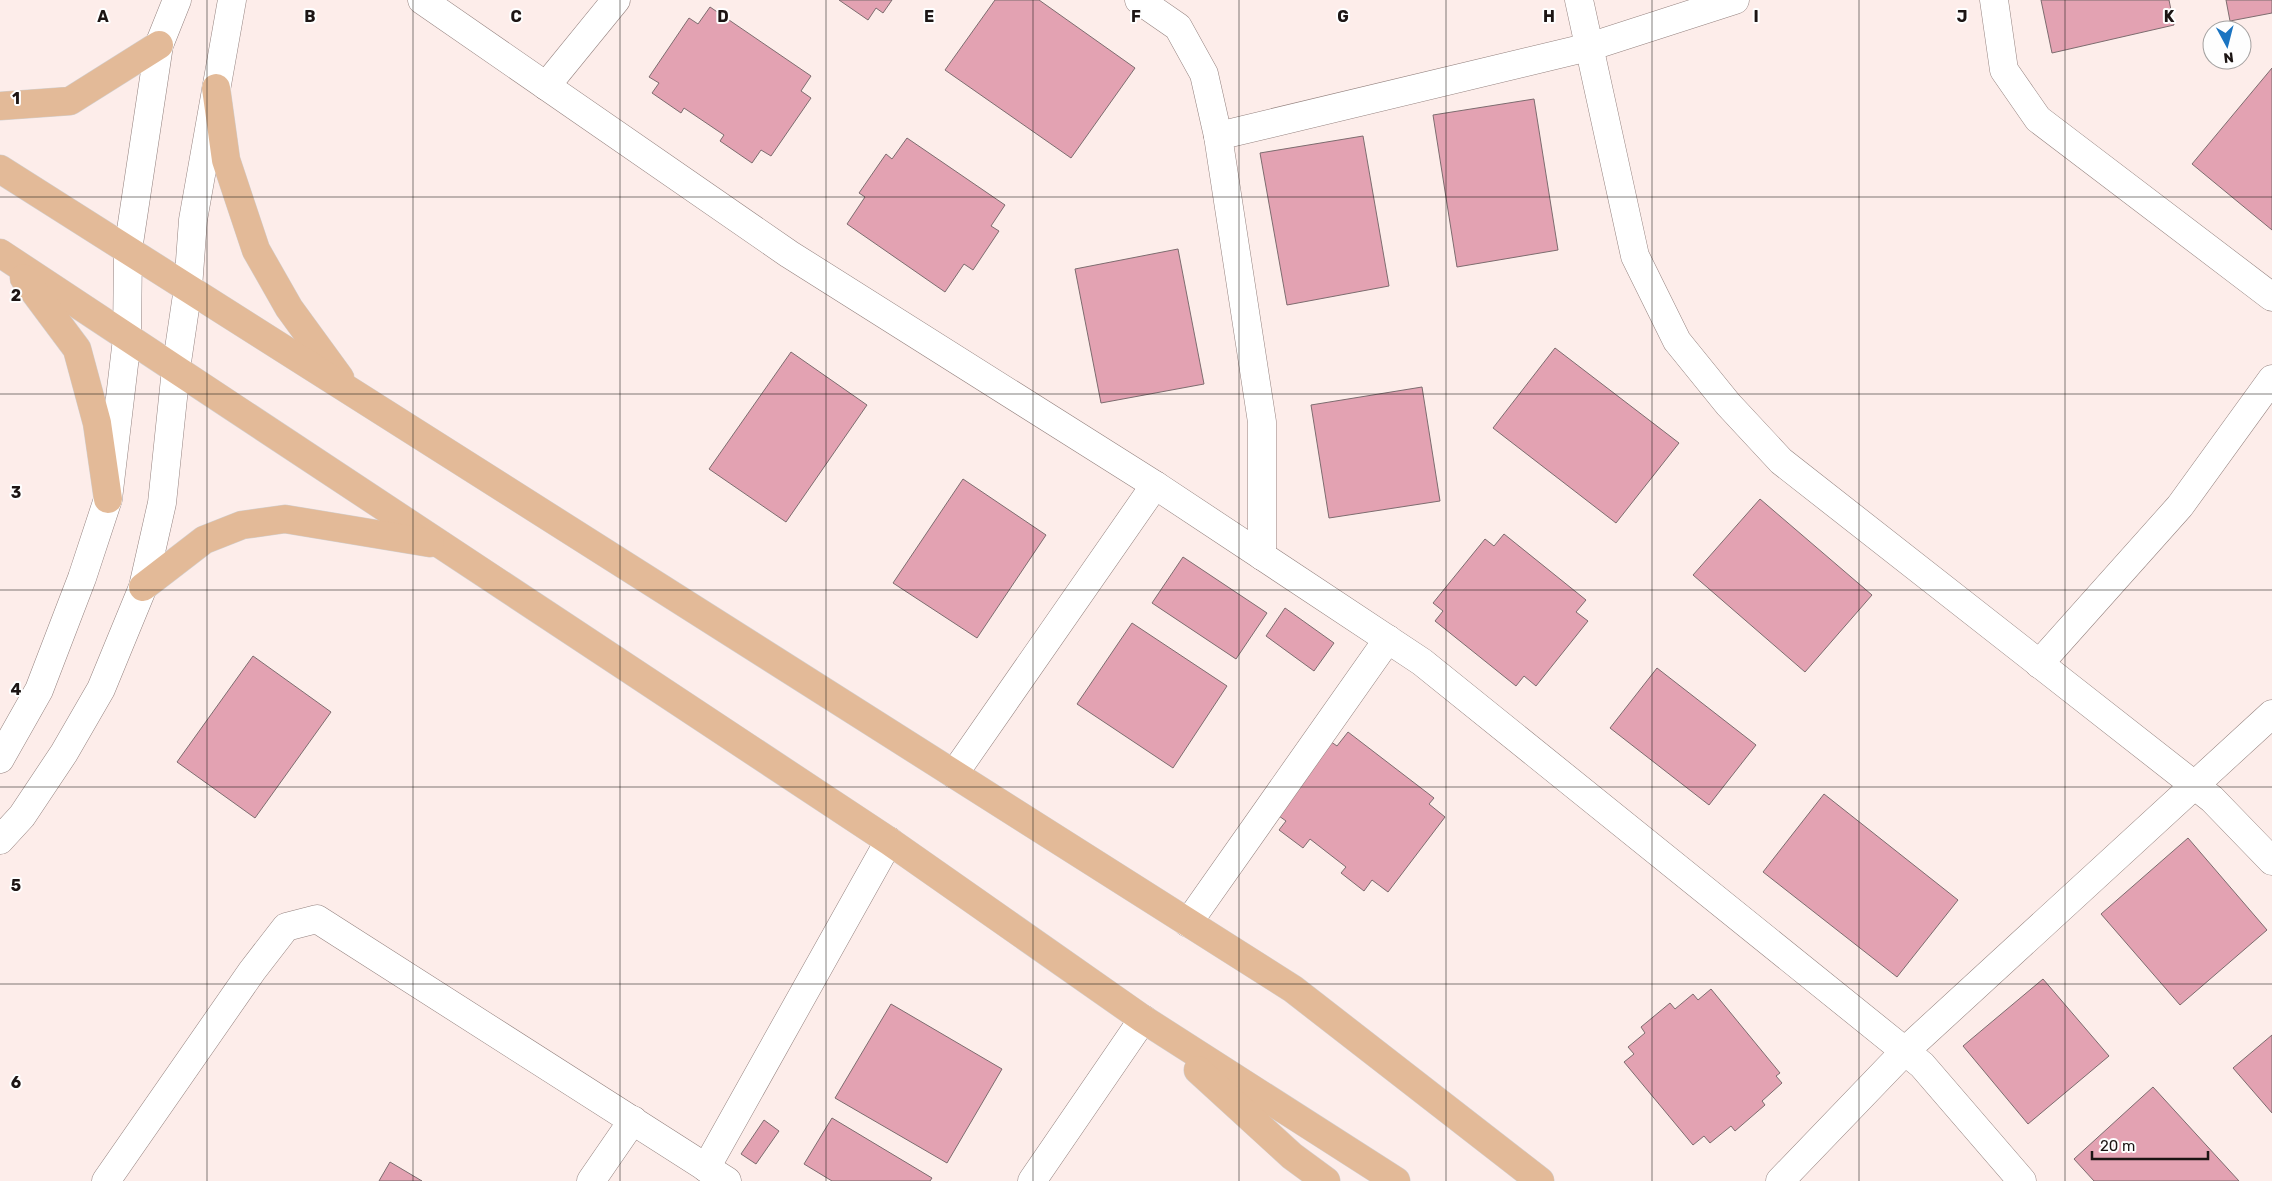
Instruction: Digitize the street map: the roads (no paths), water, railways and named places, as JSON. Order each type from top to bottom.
[{"type":"main road","points":[[0,106],[70,101],[159,45]]},
{"type":"main road","points":[[216,88],[226,160],[256,250],[289,308],[350,391]]},
{"type":"main road","points":[[0,169],[1293,989],[1540,1181]]},
{"type":"main road","points":[[6,257],[127,339],[176,369],[889,841],[1144,1019],[1396,1181]]},
{"type":"main road","points":[[6,257],[78,350],[97,423],[108,499]]},
{"type":"main road","points":[[143,587],[204,540],[242,525],[285,520],[441,545]]},
{"type":"main road","points":[[1144,1019],[1292,1156],[1326,1181]]},
{"type":"street","points":[[0,759],[39,690],[82,578],[108,499],[127,339],[128,250],[159,45],[177,0]]},
{"type":"street","points":[[0,840],[22,816],[64,753],[101,689],[143,587],[162,503],[176,369],[188,288],[193,220],[232,0]]},
{"type":"street","points":[[422,0],[789,254],[1155,485],[1430,668],[1922,1065],[2022,1181]]},
{"type":"street","points":[[546,86],[616,0]]},
{"type":"street","points":[[1138,0],[1178,27],[1204,74],[1218,136],[1262,422],[1262,556]]},
{"type":"street","points":[[1579,0],[1635,256],[1677,341],[1728,404],[1781,462],[2212,799],[2272,861]]},
{"type":"street","points":[[1218,136],[1589,47],[1734,0]]},
{"type":"street","points":[[1994,0],[2004,70],[2038,119],[2272,297]]},
{"type":"street","points":[[2039,664],[2180,506],[2272,379]]},
{"type":"street","points":[[954,774],[1155,485]]},
{"type":"street","points":[[1188,923],[1388,639]]},
{"type":"street","points":[[1780,1181],[1905,1051],[2272,714]]},
{"type":"street","points":[[106,1181],[252,971],[286,926],[317,920],[717,1174],[889,841]]},
{"type":"street","points":[[1032,1181],[1144,1019]]},
{"type":"street","points":[[591,1181],[633,1120]]}]
